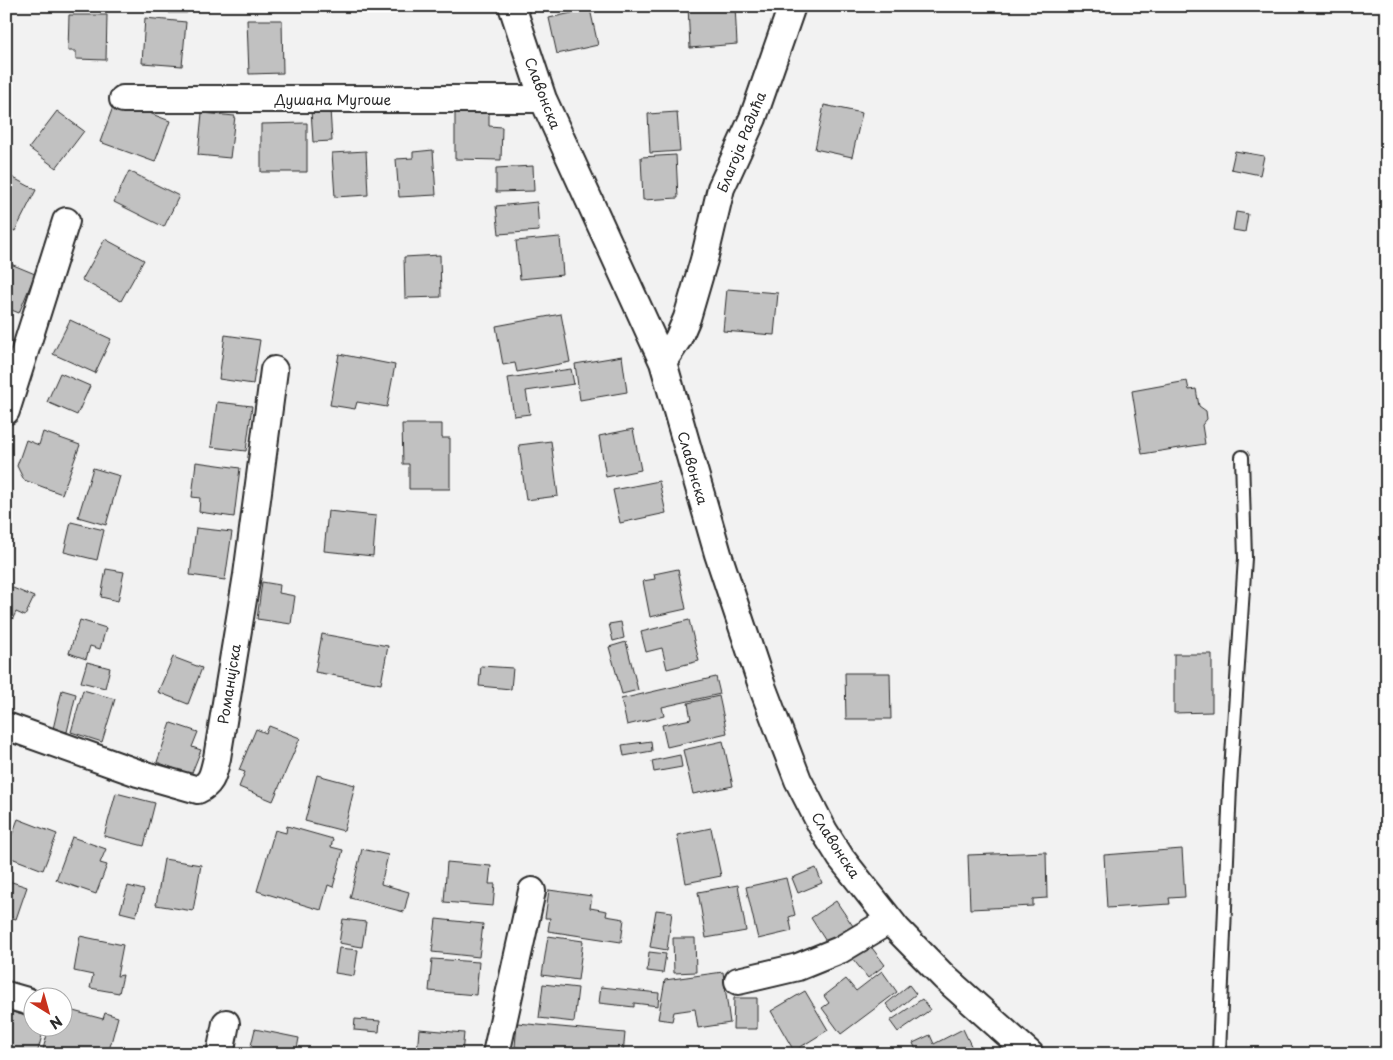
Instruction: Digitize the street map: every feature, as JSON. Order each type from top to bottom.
[{"type":"street","name":"Славонска","points":[[512,6],[543,99],[663,362],[718,554],[762,686],[798,780],[824,831],[841,858],[890,920],[944,977],[1030,1054]]},
{"type":"street","name":"Благоја Радића","points":[[663,362],[678,339],[687,318],[704,260],[721,188],[753,118],[792,6]]},
{"type":"street","name":"Душана Мугоше","points":[[123,99],[543,99]]},
{"type":"street","points":[[6,411],[66,221]]},
{"type":"street","name":"Романијска","points":[[6,726],[138,773],[198,790],[208,786],[213,776],[217,758],[247,575],[274,370]]},
{"type":"street","points":[[496,1054],[532,891]]},
{"type":"street","points":[[738,981],[798,967],[840,950],[890,920]]},
{"type":"street","points":[[220,1054],[226,1023]]},
{"type":"lane","points":[[1218,1054],[1230,786],[1245,558],[1242,456]]},
{"type":"building","points":[[169,6],[186,6],[187,13],[169,13]]},
{"type":"building","points":[[688,6],[735,6],[737,44],[690,48]]},
{"type":"building","points":[[590,9],[598,45],[557,54],[549,18]]},
{"type":"building","points":[[69,15],[107,15],[106,60],[76,59],[76,51],[68,51]]},
{"type":"building","points":[[145,18],[186,22],[182,66],[142,63]]},
{"type":"building","points":[[247,20],[282,20],[283,73],[249,74]]},
{"type":"building","points":[[824,105],[862,113],[852,157],[815,149]]},
{"type":"building","points":[[131,106],[170,121],[155,162],[100,142],[113,107],[129,112]]},
{"type":"building","points":[[330,109],[332,141],[313,142],[311,110]]},
{"type":"building","points":[[57,111],[84,131],[56,168],[29,148]]},
{"type":"building","points":[[455,112],[489,112],[489,126],[502,127],[501,160],[455,159]]},
{"type":"building","points":[[677,112],[680,151],[650,153],[648,114]]},
{"type":"building","points":[[202,113],[235,116],[230,158],[198,155]]},
{"type":"building","points":[[307,123],[307,172],[261,172],[261,124]]},
{"type":"building","points":[[433,150],[436,195],[399,197],[396,159],[413,158],[413,152]]},
{"type":"building","points":[[366,151],[368,195],[335,197],[332,153]]},
{"type":"building","points":[[1235,151],[1264,156],[1260,175],[1231,169]]},
{"type":"building","points":[[676,155],[678,198],[643,200],[641,157]]},
{"type":"building","points":[[533,166],[534,191],[496,192],[496,168]]},
{"type":"building","points":[[129,171],[179,196],[164,227],[114,202]]},
{"type":"building","points":[[6,174],[36,190],[15,231],[6,227]]},
{"type":"building","points":[[537,202],[539,231],[499,234],[496,206]]},
{"type":"building","points":[[1236,212],[1248,214],[1245,232],[1233,230]]},
{"type":"building","points":[[560,237],[563,275],[520,279],[516,241]]},
{"type":"building","points":[[105,239],[144,260],[121,301],[82,280]]},
{"type":"building","points":[[440,255],[441,297],[405,298],[404,257]]},
{"type":"building","points":[[6,262],[35,274],[19,313],[9,309],[6,315]]},
{"type":"building","points":[[727,289],[778,293],[774,335],[723,331]]},
{"type":"building","points":[[561,314],[570,362],[517,372],[515,363],[503,365],[496,326]]},
{"type":"building","points":[[70,320],[111,339],[95,373],[53,354]]},
{"type":"building","points":[[225,335],[260,340],[253,384],[219,379]]},
{"type":"building","points":[[339,354],[395,365],[387,407],[357,402],[355,409],[330,405]]},
{"type":"building","points":[[622,356],[627,392],[580,400],[575,364]]},
{"type":"building","points":[[571,369],[574,384],[526,391],[530,414],[514,416],[508,378]]},
{"type":"building","points":[[60,373],[90,386],[77,415],[47,402]]},
{"type":"building","points":[[1187,381],[1189,390],[1196,389],[1199,406],[1206,411],[1207,419],[1202,425],[1205,444],[1142,454],[1132,391]]},
{"type":"building","points":[[217,402],[252,406],[246,451],[211,447]]},
{"type":"building","points":[[402,424],[442,424],[442,438],[450,438],[450,489],[409,489],[409,464],[403,464]]},
{"type":"building","points":[[633,429],[641,470],[606,477],[599,436]]},
{"type":"building","points":[[43,432],[80,445],[62,494],[24,480],[17,466],[26,440],[39,445]]},
{"type":"building","points":[[551,441],[558,496],[526,500],[519,445]]},
{"type":"building","points":[[196,462],[240,468],[234,517],[199,512],[200,498],[192,497]]},
{"type":"building","points":[[93,468],[120,476],[106,525],[78,517]]},
{"type":"building","points":[[659,481],[666,513],[620,523],[613,490]]},
{"type":"building","points":[[328,511],[376,516],[373,556],[324,551]]},
{"type":"building","points":[[71,522],[104,530],[97,560],[64,552]]},
{"type":"building","points":[[196,528],[232,532],[225,580],[190,575]]},
{"type":"building","points":[[106,569],[124,572],[118,601],[101,597]]},
{"type":"building","points":[[678,569],[686,609],[650,617],[643,581],[655,579],[654,574]]},
{"type":"building","points":[[262,582],[280,585],[279,593],[295,596],[291,624],[257,619]]},
{"type":"building","points":[[6,585],[34,597],[25,616],[16,612],[6,632]]},
{"type":"building","points":[[80,620],[106,628],[100,649],[90,646],[86,659],[69,653]]},
{"type":"building","points":[[689,620],[699,661],[667,669],[662,648],[646,652],[641,632]]},
{"type":"building","points":[[621,622],[624,638],[613,641],[609,624]]},
{"type":"building","points":[[322,634],[388,646],[381,684],[315,672]]},
{"type":"building","points":[[626,642],[638,690],[622,694],[609,647]]},
{"type":"building","points":[[1174,654],[1212,654],[1212,712],[1174,713]]},
{"type":"building","points":[[173,657],[202,668],[188,704],[158,692]]},
{"type":"building","points":[[87,662],[110,668],[105,688],[81,682]]},
{"type":"building","points":[[481,666],[513,668],[511,689],[479,686]]},
{"type":"building","points":[[845,673],[890,673],[891,719],[846,719]]},
{"type":"building","points":[[716,677],[720,694],[662,707],[664,716],[627,725],[621,699]]},
{"type":"building","points":[[62,690],[76,694],[67,732],[53,729]]},
{"type":"building","points":[[83,690],[115,699],[102,742],[71,732]]},
{"type":"building","points":[[719,696],[727,733],[667,747],[662,725],[691,719],[688,703]]},
{"type":"building","points":[[171,723],[198,732],[192,747],[201,750],[191,775],[157,762]]},
{"type":"building","points":[[269,726],[300,738],[273,801],[239,787],[245,772],[239,770],[256,729],[266,733]]},
{"type":"building","points":[[651,741],[652,751],[624,756],[622,745]]},
{"type":"building","points":[[723,741],[733,786],[693,794],[683,750]]},
{"type":"building","points":[[680,755],[682,767],[654,772],[652,761]]},
{"type":"building","points":[[317,775],[355,785],[344,831],[305,821]]},
{"type":"building","points":[[116,793],[155,803],[144,846],[104,836]]},
{"type":"building","points":[[18,819],[57,834],[43,870],[6,856],[6,850]]},
{"type":"building","points":[[287,826],[333,839],[331,847],[343,850],[333,887],[328,885],[321,910],[257,891],[275,830],[286,833]]},
{"type":"building","points":[[711,828],[721,876],[686,883],[677,835]]},
{"type":"building","points":[[72,837],[106,849],[100,863],[107,865],[96,894],[56,880]]},
{"type":"building","points":[[362,849],[388,855],[381,884],[409,892],[404,912],[350,898]]},
{"type":"building","points":[[1182,849],[1185,897],[1169,898],[1170,904],[1107,908],[1104,855]]},
{"type":"building","points":[[1046,852],[1047,898],[1033,899],[1033,906],[970,909],[968,855]]},
{"type":"building","points":[[164,859],[201,865],[193,911],[156,905]]},
{"type":"building","points":[[447,862],[491,866],[489,884],[495,884],[493,906],[444,902]]},
{"type":"building","points":[[816,868],[822,883],[798,893],[792,878]]},
{"type":"building","points":[[786,878],[795,915],[789,917],[792,931],[758,939],[746,887]]},
{"type":"building","points":[[6,880],[27,887],[16,919],[6,916]]},
{"type":"building","points":[[738,885],[746,931],[706,938],[698,892]]},
{"type":"building","points":[[128,886],[144,890],[136,916],[120,912]]},
{"type":"building","points":[[549,890],[592,896],[590,908],[607,911],[606,916],[624,919],[621,942],[548,931],[550,918],[545,918]]},
{"type":"building","points":[[836,901],[853,926],[827,943],[811,918]]},
{"type":"building","points":[[656,910],[672,912],[667,950],[650,947]]},
{"type":"building","points":[[343,919],[366,922],[362,947],[339,943]]},
{"type":"building","points":[[436,919],[483,924],[479,957],[432,952]]},
{"type":"building","points":[[80,936],[123,945],[117,976],[123,975],[119,993],[90,988],[93,975],[74,971]]},
{"type":"building","points":[[548,936],[583,941],[578,980],[542,975]]},
{"type":"building","points":[[673,938],[695,938],[696,972],[674,973]]},
{"type":"building","points":[[869,944],[885,965],[868,978],[852,958]]},
{"type":"building","points":[[339,948],[358,950],[354,976],[335,973]]},
{"type":"building","points":[[649,952],[666,954],[663,973],[647,971]]},
{"type":"building","points":[[432,959],[479,962],[476,995],[429,991]]},
{"type":"building","points":[[882,971],[897,992],[841,1034],[822,1008],[829,1003],[824,996],[846,979],[856,991]]},
{"type":"building","points":[[723,972],[730,1023],[698,1028],[695,1009],[674,1012],[672,1021],[658,1019],[665,980]]},
{"type":"building","points":[[543,984],[578,988],[574,1022],[539,1018]]},
{"type":"building","points":[[909,985],[916,994],[893,1013],[886,1004]]},
{"type":"building","points":[[601,987],[659,993],[658,1006],[634,1003],[634,1007],[599,1003]]},
{"type":"building","points":[[805,991],[828,1030],[794,1051],[771,1011]]},
{"type":"building","points":[[734,998],[757,998],[757,1029],[733,1029]]},
{"type":"building","points":[[922,999],[930,1010],[898,1032],[890,1021]]},
{"type":"building","points":[[6,1010],[22,1015],[22,1038],[41,1038],[37,1054],[6,1054]]},
{"type":"building","points":[[72,1011],[103,1019],[105,1013],[118,1017],[108,1054],[61,1054],[43,1049],[46,1038],[72,1038]]},
{"type":"building","points":[[355,1019],[380,1021],[379,1032],[354,1030]]},
{"type":"building","points":[[517,1023],[625,1033],[623,1054],[564,1054],[564,1052],[515,1047]]},
{"type":"building","points":[[255,1029],[299,1038],[296,1054],[249,1054]]},
{"type":"building","points":[[419,1029],[464,1033],[462,1054],[417,1054]]},
{"type":"building","points":[[963,1029],[975,1054],[908,1054],[916,1050],[913,1043],[930,1035],[934,1044]]}]
